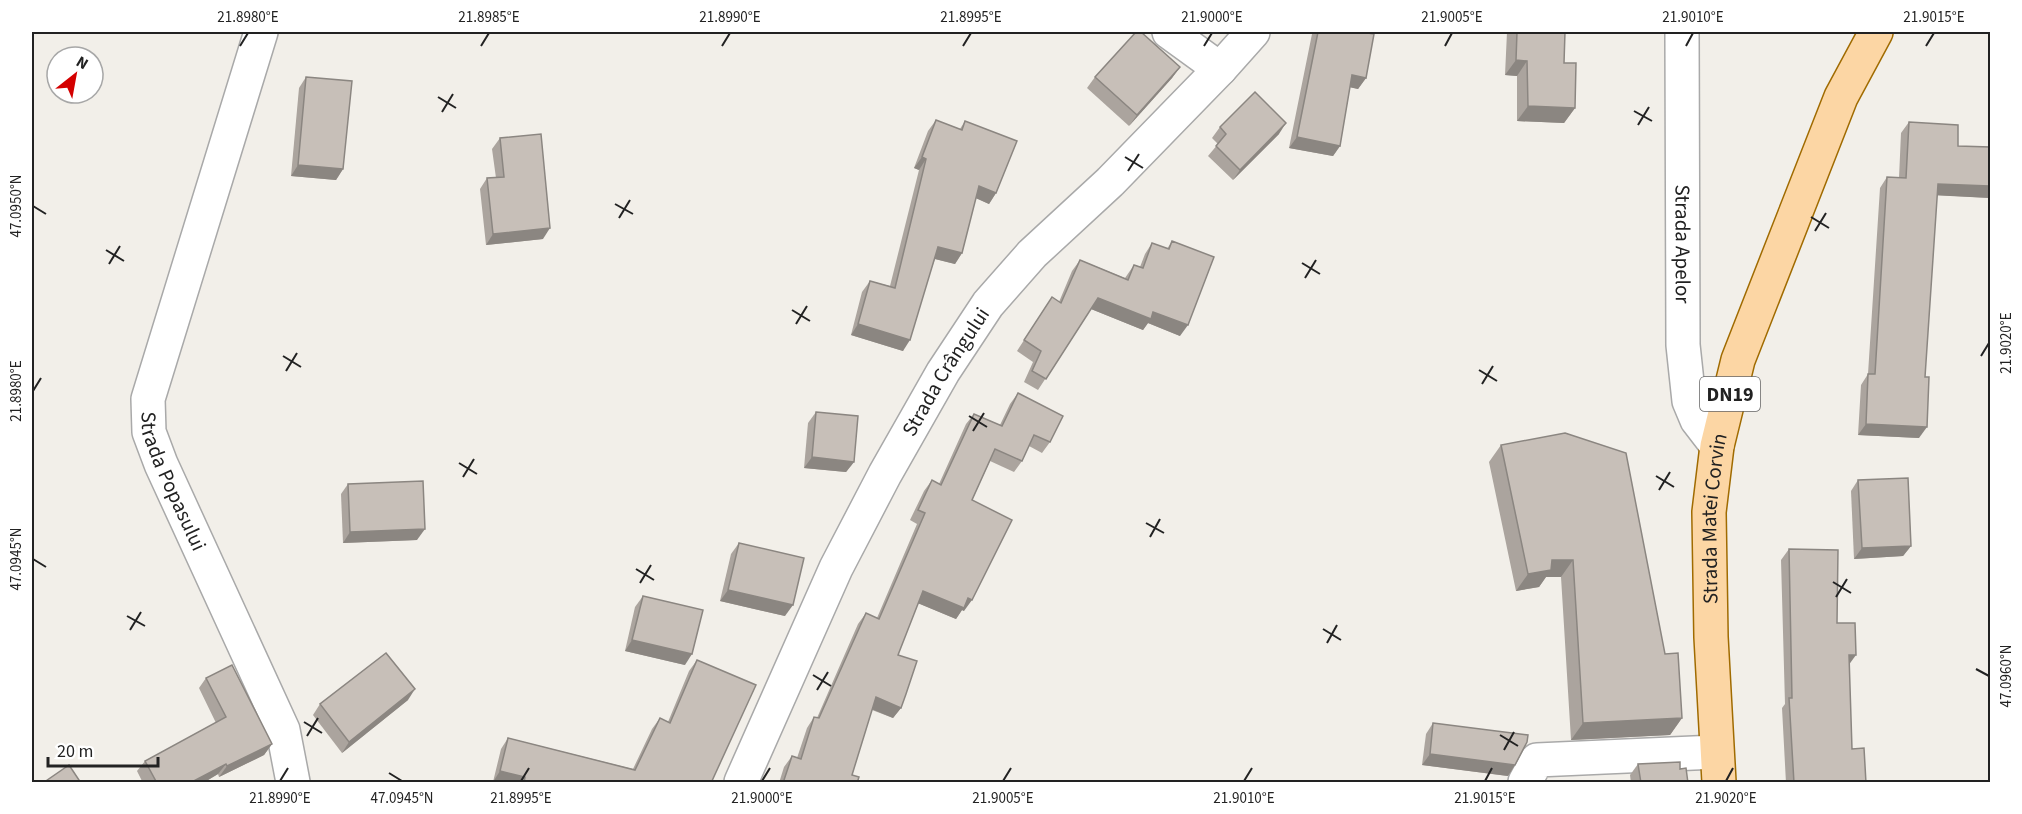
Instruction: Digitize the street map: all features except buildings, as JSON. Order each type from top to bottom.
[{"type":"main road","name":"Strada Matei Corvin","points":[[1718,767],[1711,637],[1709,512],[1717,446],[1738,360],[1841,97],[1876,32]]},
{"type":"street","name":"Strada Popasului","points":[[261,32],[148,399],[149,432],[161,464],[282,729],[293,783]]},
{"type":"street","points":[[1169,32],[1220,69]]},
{"type":"street","name":"Strada Crângului","points":[[741,783],[836,568],[885,474],[988,304],[1032,254],[1110,182],[1253,32]]},
{"type":"street","name":"Strada Apelor","points":[[1682,32],[1683,345],[1689,401],[1697,420],[1717,446]]},
{"type":"street","points":[[1525,783],[1538,760],[1718,767]]}]
